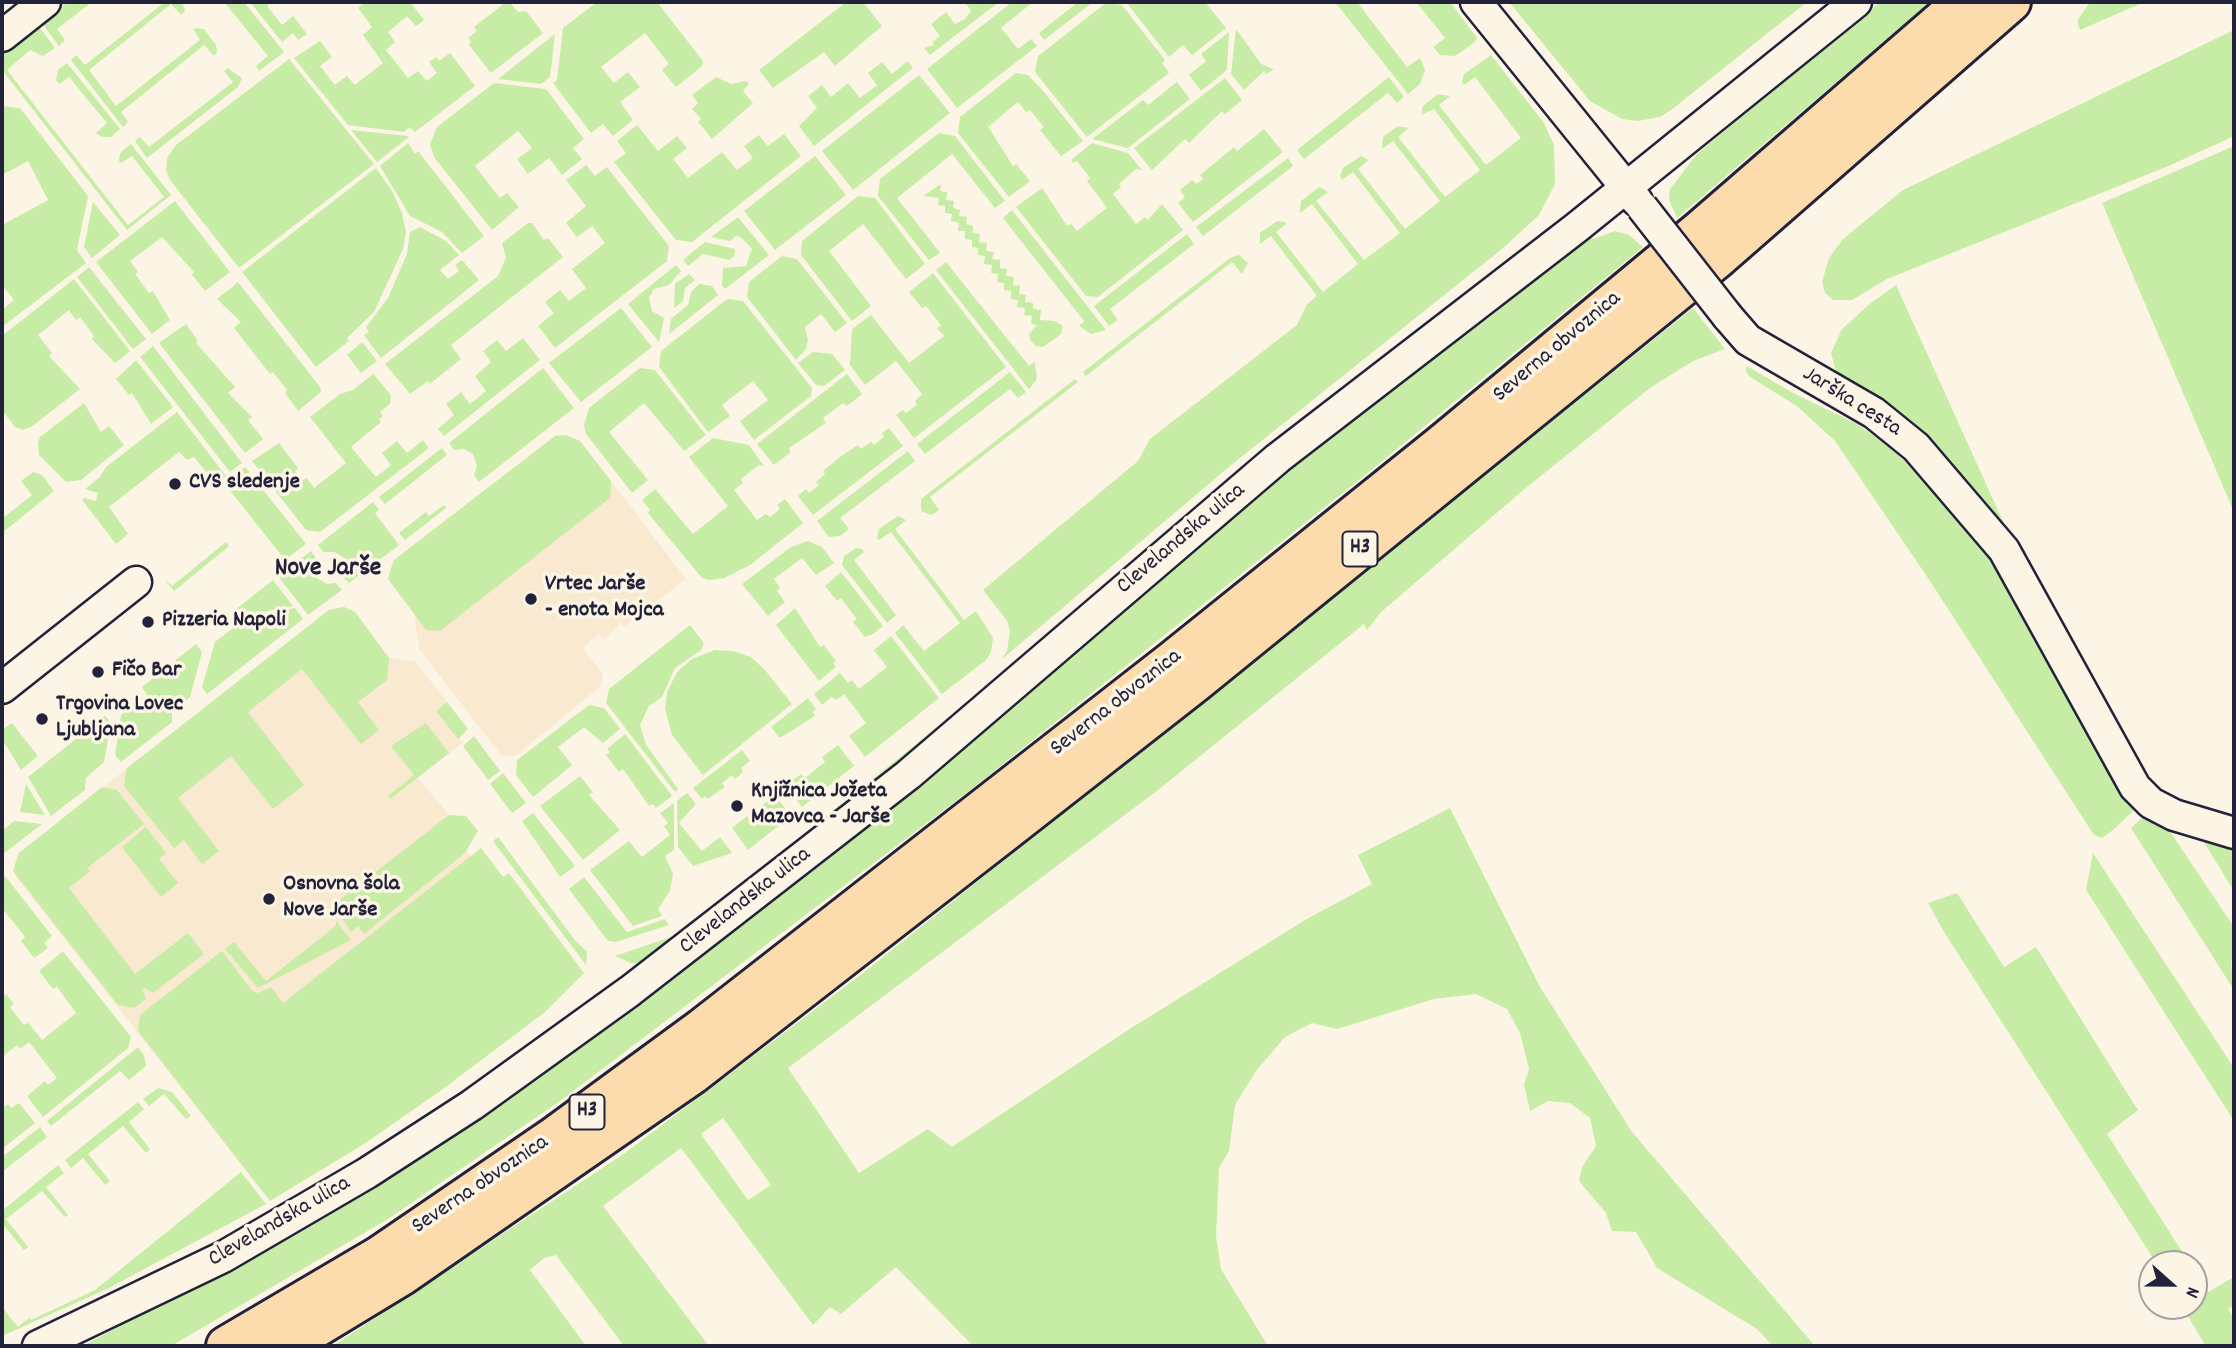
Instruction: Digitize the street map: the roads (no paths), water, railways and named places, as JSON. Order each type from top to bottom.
[{"type":"highway","name":"Severna obvoznica","points":[[226,1346],[379,1256],[552,1138],[702,1028],[1162,669],[1431,452],[1720,213],[1963,2]]},
{"type":"highway","name":"Severna obvoznica","points":[[286,1346],[403,1275],[692,1075],[1011,827],[1206,673],[1717,259],[2011,2]]},
{"type":"street","points":[[2,36],[45,2]]},
{"type":"street","name":"Jarška cesta","points":[[1476,2],[1748,340],[1874,413],[1916,447],[2004,550],[2135,787],[2151,803],[2174,815],[2234,833]]},
{"type":"street","name":"Clevelandska ulica","points":[[38,1346],[223,1257],[367,1173],[472,1105],[630,991],[908,775],[1278,458],[1634,197],[1856,2]]},
{"type":"street","points":[[2,688],[136,582]]},
{"type":"place","name":"CVS sledenje","points":[[175,484]]},
{"type":"place","name":"Vrtec Jarše - enota Mojca","points":[[531,599]]},
{"type":"place","name":"Pizzeria Napoli","points":[[148,622]]},
{"type":"place","name":"Fičo Bar","points":[[98,672]]},
{"type":"place","name":"Trgovina Lovec Ljubljana","points":[[42,719]]},
{"type":"place","name":"Knjižnica Jožeta Mazovca - Jarše","points":[[737,806]]},
{"type":"place","name":"Osnovna šola Nove Jarše","points":[[269,899]]},
{"type":"district","name":"Nove Jarše","points":[[328,570]]}]
